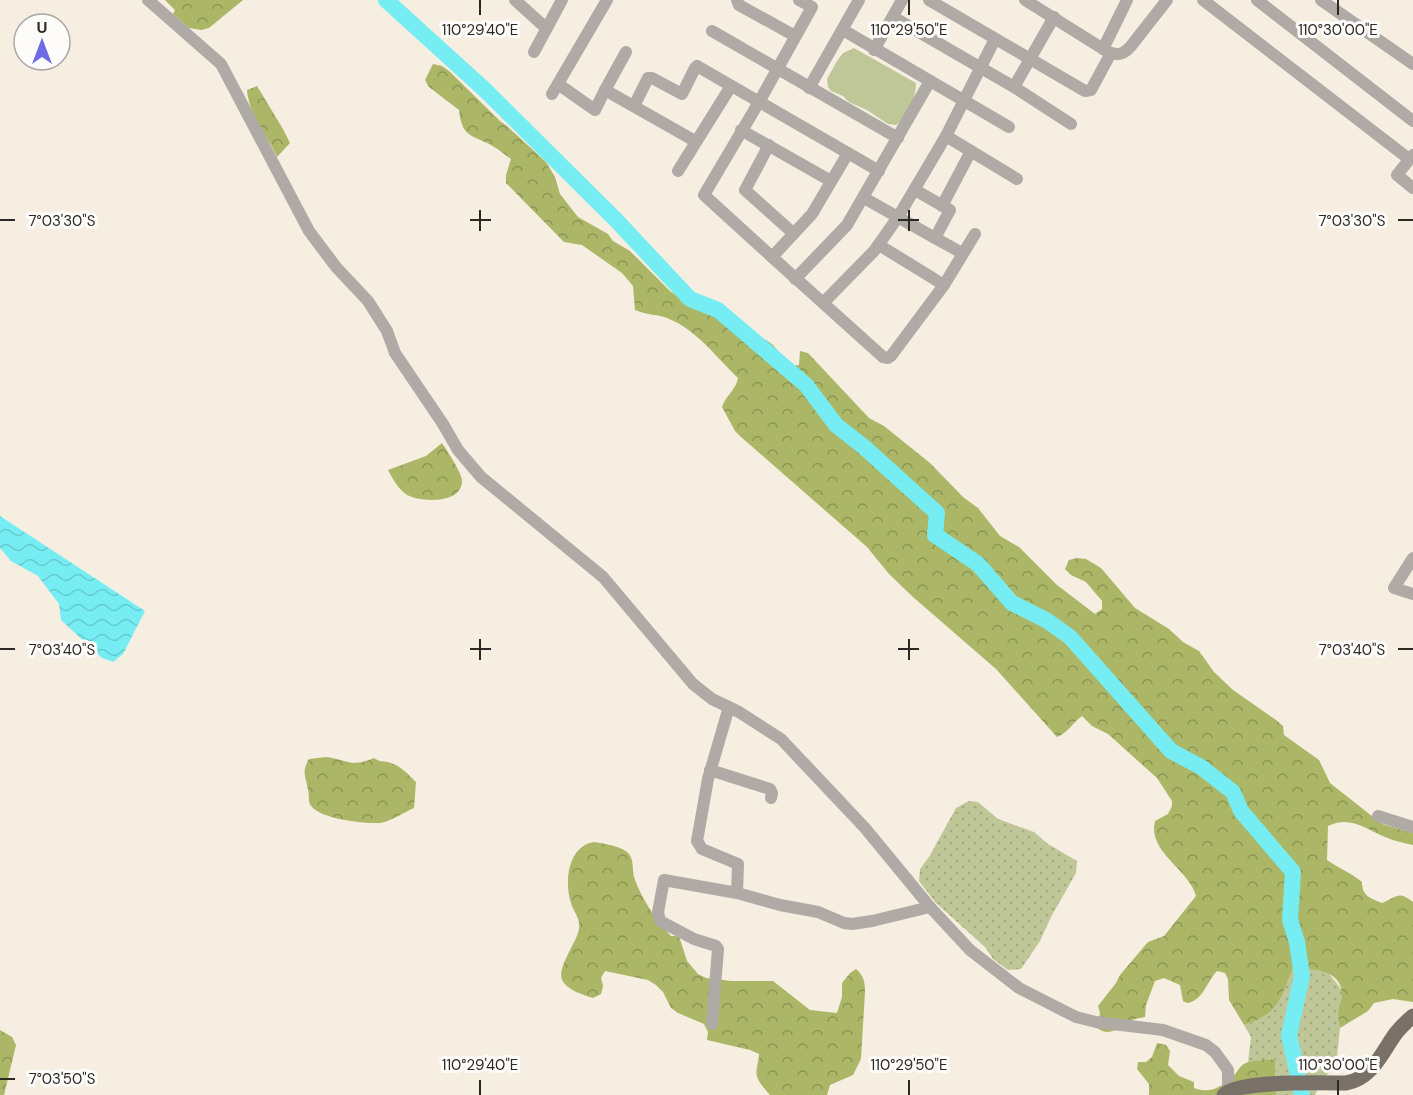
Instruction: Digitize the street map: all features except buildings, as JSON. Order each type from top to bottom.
[{"type":"main road","points":[[1226,1093],[1251,1085],[1352,1082],[1364,1077],[1371,1070],[1398,1032],[1413,1016]]},
{"type":"street","points":[[148,0],[220,64],[309,231],[336,267],[368,301],[387,331],[395,353],[458,450],[481,477],[603,577],[693,684],[712,699],[781,739],[865,828],[930,907],[970,950],[995,971],[1019,988],[1076,1017],[1096,1022],[1163,1030],[1206,1046],[1215,1052],[1228,1070],[1226,1093]]},
{"type":"street","points":[[534,52],[562,0]]},
{"type":"street","points":[[607,0],[555,89],[595,110],[627,52]]},
{"type":"street","points":[[737,0],[739,5],[795,36]]},
{"type":"street","points":[[800,0],[814,3],[704,196],[883,357],[888,358],[944,285],[975,234]]},
{"type":"street","points":[[809,88],[860,0]]},
{"type":"street","points":[[874,50],[902,0]]},
{"type":"street","points":[[929,0],[1087,92],[1091,90],[1127,0]]},
{"type":"street","points":[[1025,0],[1117,55],[1125,52],[1167,0]]},
{"type":"street","points":[[1203,0],[1411,157],[1397,175],[1413,188]]},
{"type":"street","points":[[1257,0],[1413,121]]},
{"type":"street","points":[[1321,0],[1413,64]]},
{"type":"street","points":[[520,2],[546,28]]},
{"type":"street","points":[[893,17],[1014,87],[1071,124]]},
{"type":"street","points":[[1014,87],[1054,17]]},
{"type":"street","points":[[843,30],[1009,127]]},
{"type":"street","points":[[712,31],[898,138]]},
{"type":"street","points":[[823,303],[879,245],[898,217],[965,102],[995,39]]},
{"type":"street","points":[[634,106],[648,78],[682,94],[697,66],[879,171]]},
{"type":"street","points":[[795,279],[847,225],[930,81]]},
{"type":"street","points":[[678,171],[731,86]]},
{"type":"street","points":[[606,90],[696,141]]},
{"type":"street","points":[[741,130],[831,181]]},
{"type":"street","points":[[946,136],[1017,178]]},
{"type":"street","points":[[769,145],[745,190],[793,233]]},
{"type":"street","points":[[942,206],[972,151]]},
{"type":"street","points":[[772,257],[812,214],[848,153]]},
{"type":"street","points":[[915,190],[949,209],[950,212],[935,238]]},
{"type":"street","points":[[864,198],[962,253]]},
{"type":"street","points":[[879,245],[944,285]]},
{"type":"street","points":[[1413,558],[1394,588],[1413,594]]},
{"type":"street","points":[[729,707],[710,770],[697,841],[702,849],[738,864],[737,893]]},
{"type":"street","points":[[710,770],[770,789],[771,798]]},
{"type":"street","points":[[1378,816],[1413,827]]},
{"type":"street","points":[[712,1024],[718,949],[716,946],[694,939],[660,921],[658,912],[664,880],[737,893],[780,905],[818,912],[843,923],[852,924],[930,907]]},
{"type":"green space","points":[[165,0],[243,0],[209,28],[201,30],[189,28],[173,14],[175,10]]},
{"type":"green space","points":[[854,48],[916,83],[915,94],[910,106],[896,125],[888,124],[831,91],[828,87],[827,79],[837,61],[843,53]]},
{"type":"green space","points":[[433,64],[449,71],[546,162],[555,177],[560,194],[578,217],[608,234],[613,241],[630,251],[671,292],[705,309],[725,325],[748,338],[766,340],[791,366],[799,365],[800,351],[808,353],[869,418],[884,426],[930,463],[963,497],[978,508],[1000,536],[1019,547],[1057,585],[1095,614],[1102,609],[1102,601],[1086,582],[1071,575],[1065,569],[1069,560],[1077,558],[1086,559],[1101,568],[1135,608],[1199,651],[1214,672],[1233,690],[1283,726],[1284,735],[1319,760],[1330,783],[1382,824],[1413,833],[1413,845],[1388,838],[1358,824],[1336,823],[1328,826],[1327,860],[1362,882],[1365,893],[1374,900],[1382,903],[1401,895],[1413,902],[1413,1002],[1393,999],[1374,1003],[1368,1011],[1340,1028],[1338,1013],[1342,995],[1341,986],[1337,980],[1331,975],[1316,970],[1293,969],[1277,1004],[1265,1016],[1244,1025],[1229,1000],[1228,979],[1225,973],[1217,971],[1201,995],[1187,1003],[1183,1001],[1180,985],[1164,978],[1155,981],[1146,1005],[1145,1017],[1135,1019],[1117,1030],[1107,1032],[1097,1028],[1100,1013],[1098,1006],[1120,975],[1148,942],[1164,936],[1196,896],[1186,877],[1157,842],[1154,832],[1155,821],[1168,814],[1172,801],[1157,778],[1108,734],[1092,726],[1082,716],[1057,737],[996,669],[913,597],[889,574],[867,547],[741,437],[735,431],[722,407],[738,378],[688,329],[667,318],[635,310],[633,286],[622,273],[582,245],[564,242],[506,183],[511,159],[491,145],[468,134],[462,125],[459,110],[429,87],[425,80]]},
{"type":"green space","points":[[257,86],[290,143],[277,157],[248,99],[247,90]]},
{"type":"green space","points":[[442,443],[461,476],[461,488],[450,497],[434,500],[418,499],[404,493],[388,470],[426,456]]},
{"type":"green space","points":[[326,757],[355,763],[374,758],[396,765],[416,782],[414,808],[380,823],[344,820],[317,811],[310,803],[305,768],[309,759]]},
{"type":"green space","points":[[969,801],[978,802],[998,819],[1034,832],[1048,844],[1077,861],[1076,873],[1040,941],[1021,969],[1008,970],[993,959],[985,947],[936,903],[919,881],[920,869],[956,808]]},
{"type":"green space","points":[[594,842],[618,847],[631,856],[634,877],[650,908],[671,936],[679,936],[687,961],[698,974],[706,978],[731,981],[773,981],[810,1010],[837,1013],[842,997],[842,983],[856,969],[864,979],[865,992],[861,1059],[853,1075],[830,1085],[827,1095],[770,1095],[757,1076],[759,1054],[707,1040],[708,1032],[704,1024],[671,1008],[663,992],[648,980],[605,971],[601,978],[603,986],[601,994],[593,998],[576,992],[564,984],[561,975],[562,968],[579,925],[569,895],[570,866],[578,850]]},
{"type":"green space","points":[[1311,968],[1327,971],[1342,990],[1338,1012],[1340,1028],[1336,1067],[1324,1077],[1315,1095],[1276,1095],[1275,1059],[1248,1062],[1251,1037],[1244,1025],[1263,1016],[1276,1004],[1293,969]]},
{"type":"green space","points":[[0,1030],[12,1037],[16,1045],[4,1095],[0,1095]]},
{"type":"green space","points":[[1157,1043],[1166,1045],[1170,1051],[1168,1065],[1179,1076],[1194,1082],[1194,1088],[1200,1090],[1217,1088],[1246,1063],[1275,1059],[1276,1095],[1149,1095],[1149,1084],[1137,1069],[1138,1062],[1146,1062],[1152,1057]]},
{"type":"water","points":[[0,516],[145,611],[123,654],[113,662],[102,658],[61,620],[59,604],[38,576],[11,561],[0,548]]},
{"type":"waterway","points":[[386,0],[484,89],[617,221],[690,299],[718,310],[806,385],[836,425],[864,447],[937,513],[935,535],[978,564],[1012,603],[1046,620],[1070,637],[1171,751],[1201,767],[1233,792],[1241,811],[1293,872],[1290,920],[1297,942],[1302,976],[1289,1035],[1302,1095]]}]
